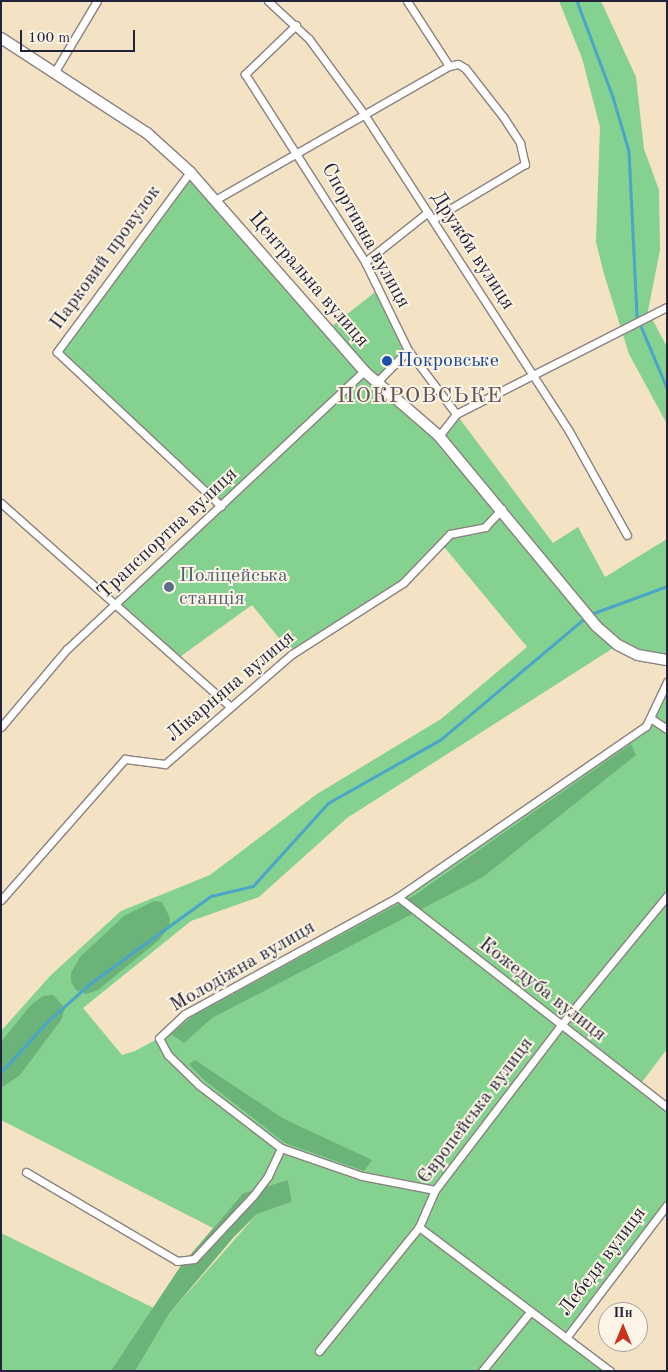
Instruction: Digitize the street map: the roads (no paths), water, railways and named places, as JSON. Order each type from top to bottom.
[{"type":"street","points":[[54,73],[97,1]]},
{"type":"street","name":"Дружби вулиця","points":[[268,1],[296,25],[364,114],[570,431],[627,535]]},
{"type":"street","points":[[407,1],[449,66]]},
{"type":"street","name":"Спортивна вулиця","points":[[296,25],[245,74],[297,151],[365,262],[408,350],[456,414]]},
{"type":"street","name":"Центральна вулиця","points":[[1,38],[147,134],[190,172],[364,371],[439,436],[502,509],[575,603],[596,626],[618,645],[638,656],[667,660]]},
{"type":"street","points":[[216,200],[297,151],[449,66],[458,64],[465,68],[520,143],[525,164],[433,219]]},
{"type":"street","name":"Парковий провулок","points":[[190,172],[58,352],[221,506]]},
{"type":"street","points":[[365,262],[428,212]]},
{"type":"street","points":[[439,436],[456,414],[667,307]]},
{"type":"street","points":[[376,383],[408,350]]},
{"type":"street","name":"Транспортна вулиця","points":[[1,727],[67,649],[364,371]]},
{"type":"street","points":[[1,503],[231,707]]},
{"type":"street","name":"Лікарняна вулиця","points":[[1,900],[124,759],[165,764],[292,654],[403,583],[450,534],[484,527],[502,509]]},
{"type":"street","points":[[667,682],[652,719],[667,728]]},
{"type":"street","name":"Молодіжна вулиця","points":[[281,1148],[199,1085],[168,1055],[159,1038],[185,1014],[398,897],[652,719]]},
{"type":"street","name":"Європейська вулиця","points":[[319,1351],[419,1227],[434,1190],[560,1025],[667,896]]},
{"type":"street","name":"Кожедуба вулиця","points":[[398,897],[667,1107]]},
{"type":"street","points":[[26,1172],[177,1261],[194,1259],[253,1196],[268,1176],[281,1148],[362,1176],[434,1190]]},
{"type":"street","name":"Лебедя вулиця","points":[[566,1338],[667,1205]]},
{"type":"street","points":[[419,1227],[610,1371]]},
{"type":"street","name":"Лебедя вулиця","points":[[482,1371],[531,1311]]},
{"type":"waterway","points":[[577,1],[613,97],[629,151],[637,316]]},
{"type":"waterway","points":[[641,326],[667,388]]},
{"type":"waterway","points":[[591,614],[667,586]]},
{"type":"waterway","points":[[1,1072],[48,1021],[92,982],[211,896],[253,886],[328,803],[440,740],[586,617]]},
{"type":"place","name":"Покровське","points":[[387,361]]},
{"type":"place","name":"Поліцейська станція","points":[[169,587]]},
{"type":"district","name":"ПОКРОВСЬКЕ","points":[[420,397]]}]
